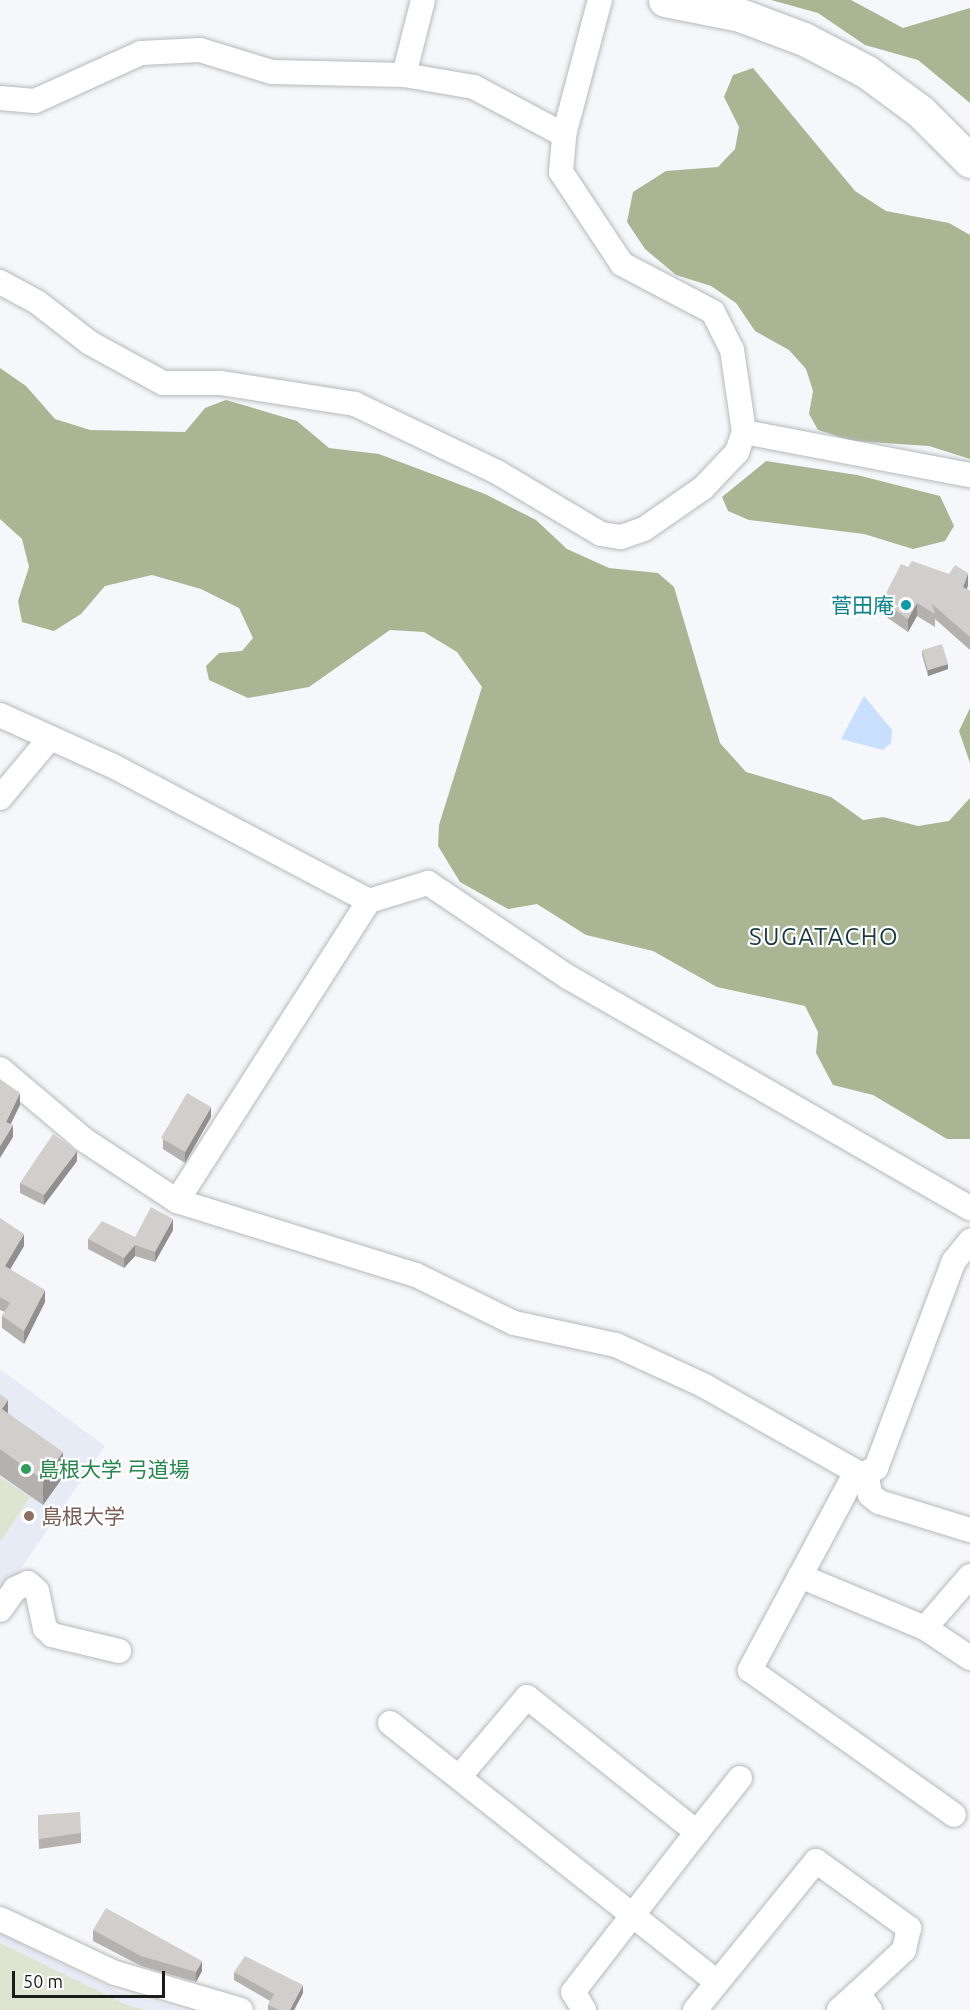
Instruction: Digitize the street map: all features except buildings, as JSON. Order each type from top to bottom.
[{"type":"street","points":[[404,75],[423,0]]},
{"type":"street","points":[[0,282],[37,302],[90,343],[163,383],[221,383],[355,404],[497,472],[601,534],[629,534],[673,510],[721,470],[744,432],[724,329],[713,312],[622,264],[561,172],[564,135],[600,0]]},
{"type":"street","points":[[665,0],[740,15],[856,67],[921,112],[970,161]]},
{"type":"street","points":[[0,98],[35,101],[141,53],[164,48],[200,50],[272,72],[404,75],[474,87],[564,135]]},
{"type":"street","points":[[744,432],[970,475]]},
{"type":"street","points":[[0,715],[50,738],[369,901]]},
{"type":"street","points":[[0,798],[50,738]]},
{"type":"street","points":[[177,1201],[369,901],[428,883],[568,977],[970,1208]]},
{"type":"street","points":[[0,1069],[83,1139],[177,1201],[416,1275],[514,1323],[616,1346],[704,1385],[862,1474],[870,1496],[879,1502],[970,1530]]},
{"type":"street","points":[[954,1815],[750,1670],[800,1576],[862,1474],[876,1468],[954,1261],[970,1241]]},
{"type":"street","points":[[800,1576],[925,1628],[970,1658]]},
{"type":"street","points":[[925,1628],[970,1576]]},
{"type":"street","points":[[0,1610],[15,1588],[28,1583],[37,1592],[45,1628],[52,1635],[119,1651]]},
{"type":"street","points":[[459,1778],[527,1697],[698,1832]]},
{"type":"street","points":[[390,1723],[716,1981]]},
{"type":"street","points":[[584,2010],[573,1992],[740,1778]]},
{"type":"street","points":[[694,2010],[816,1861],[909,1928],[904,1950],[864,2001],[839,2010]]},
{"type":"street","points":[[0,1919],[115,1974],[241,2010]]},
{"type":"shaded area","name":"島根大学","points":[[0,1369],[105,1446],[0,1599]]},
{"type":"shaded area","points":[[0,1933],[117,1991],[186,2010],[0,2010]]},
{"type":"green space","points":[[771,0],[851,0],[903,28],[970,8],[970,103],[918,60],[865,45],[818,13]]},
{"type":"green space","points":[[753,68],[855,191],[886,211],[949,223],[970,235],[970,459],[929,446],[853,441],[818,430],[809,414],[813,391],[806,369],[789,350],[755,331],[736,303],[711,286],[676,275],[645,249],[627,222],[633,192],[666,171],[718,167],[735,149],[739,127],[724,97],[733,75]]},
{"type":"green space","points":[[0,368],[26,386],[55,419],[90,430],[185,432],[205,408],[226,400],[297,421],[329,448],[379,454],[485,494],[536,520],[567,549],[609,568],[658,573],[674,587],[720,743],[746,772],[831,797],[863,820],[883,817],[918,826],[949,821],[970,798],[970,1139],[947,1139],[873,1095],[833,1085],[816,1053],[818,1032],[805,1006],[717,987],[653,951],[586,935],[537,904],[508,909],[460,882],[438,846],[439,825],[482,687],[457,652],[424,632],[390,630],[309,687],[248,698],[209,680],[206,666],[219,653],[242,651],[253,638],[239,608],[201,589],[152,575],[105,586],[81,614],[54,631],[22,622],[18,601],[29,567],[22,539],[0,519]]},
{"type":"green space","points":[[766,461],[857,475],[940,496],[954,526],[945,541],[913,549],[864,534],[749,520],[728,511],[722,497]]},
{"type":"green space","points":[[970,708],[970,763],[959,731]]},
{"type":"green space","name":"島根大学 弓道場","points":[[0,1477],[30,1497],[0,1542]]},
{"type":"green space","points":[[0,1943],[127,2005],[146,2010],[0,2010]]},
{"type":"water","points":[[864,696],[892,730],[891,743],[883,750],[841,739]]},
{"type":"place","name":"菅田庵","points":[[906,605]]},
{"type":"place","name":"島根大学 弓道場","points":[[26,1469]]},
{"type":"place","name":"島根大学","points":[[29,1516]]},
{"type":"district","name":"SUGATACHO","points":[[824,937]]}]
